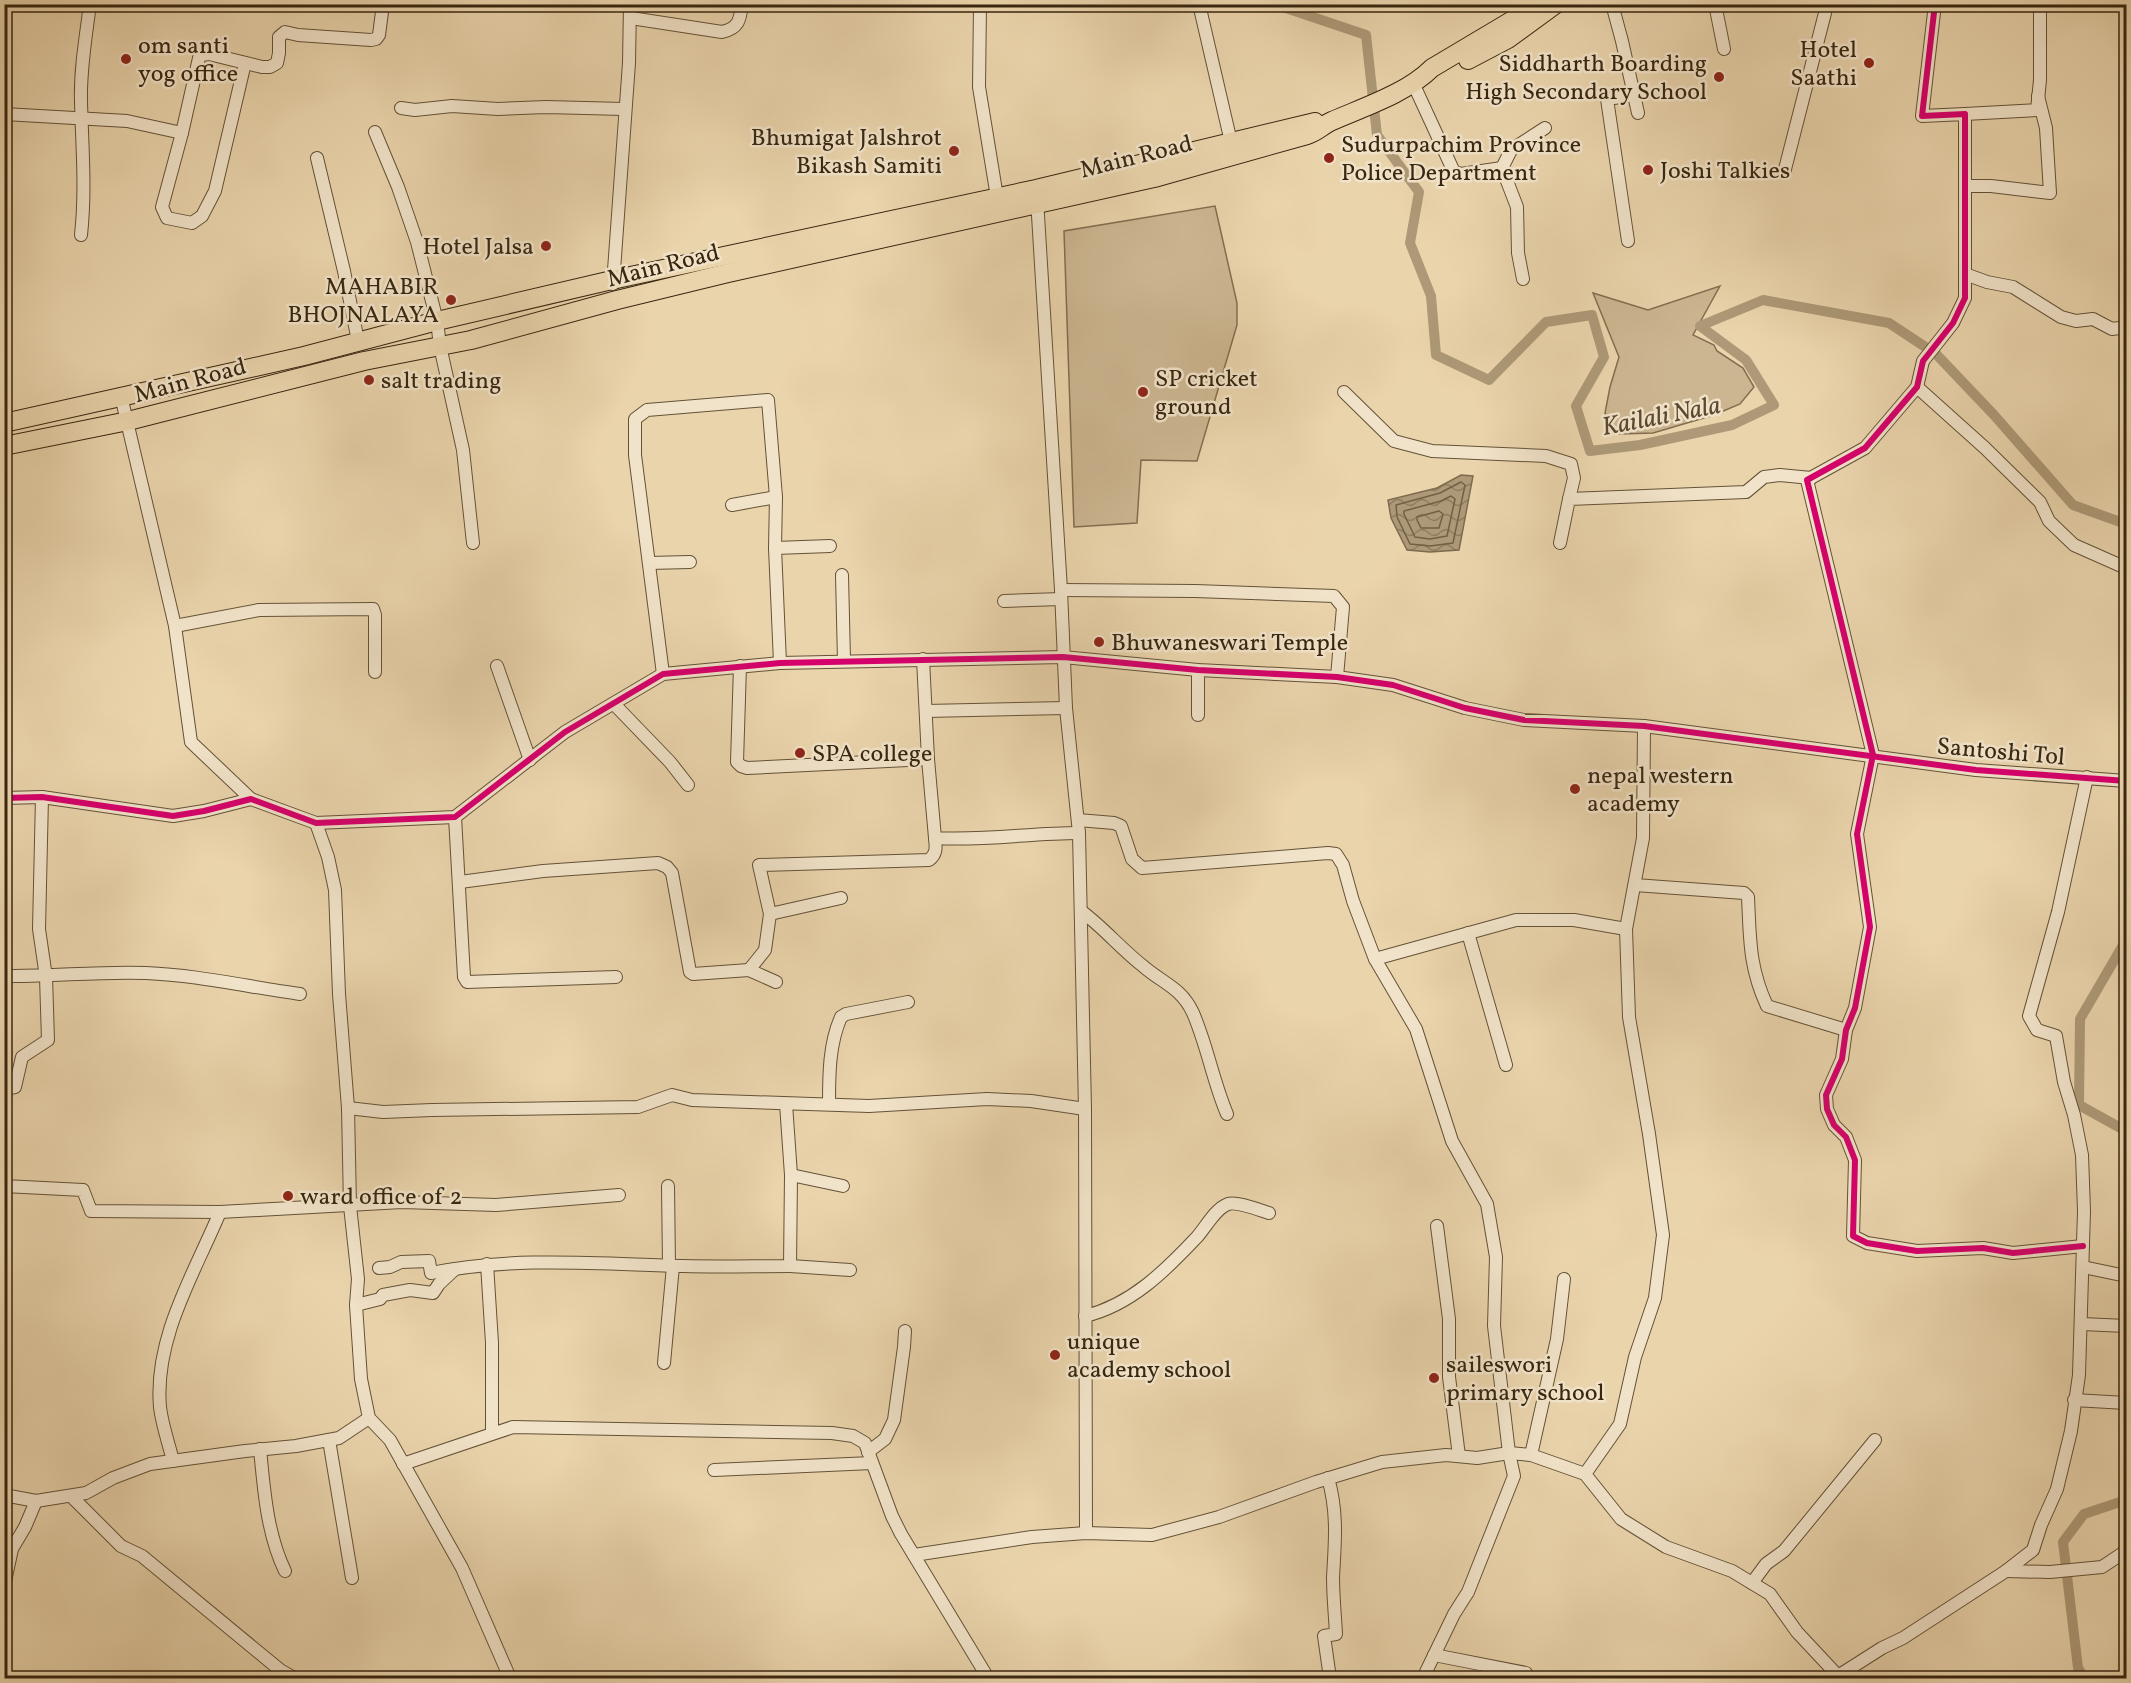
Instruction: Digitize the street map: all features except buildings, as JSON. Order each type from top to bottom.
[{"type":"main road","points":[[1415,81],[1432,68],[1516,18],[1533,4]]},
{"type":"main road","points":[[1415,81],[1435,76],[1508,39],[1556,4]]},
{"type":"main road","name":"Main Road","points":[[4,423],[121,396],[471,340],[802,248],[878,222],[997,197],[1036,197],[1231,142],[1304,124],[1329,122],[1357,112],[1415,81]]},
{"type":"main road","name":"Main Road","points":[[4,446],[128,421],[305,365],[358,341],[437,321],[612,280],[802,248],[1036,197],[1154,178],[1307,135],[1316,132],[1329,122]]},
{"type":"street","points":[[81,235],[85,205],[81,99],[90,4]]},
{"type":"street","points":[[245,63],[216,190],[202,216],[192,223],[167,218],[162,207],[201,55],[209,54],[270,67],[277,63],[279,37],[285,32],[376,39],[379,35],[383,4]]},
{"type":"street","points":[[617,300],[612,280],[631,18],[630,4]]},
{"type":"street","points":[[631,18],[722,32],[732,29],[740,18],[742,4]]},
{"type":"street","points":[[980,4],[979,87],[997,197]]},
{"type":"street","points":[[1199,4],[1231,142]]},
{"type":"street","points":[[1612,4],[1623,40],[1638,113]]},
{"type":"street","points":[[1715,4],[1724,49]]},
{"type":"street","points":[[1784,173],[1825,13],[1825,4]]},
{"type":"street","points":[[1935,4],[1922,116],[2037,110],[2040,4]]},
{"type":"street","points":[[1415,81],[1454,172],[1461,174],[1502,168]]},
{"type":"street","points":[[1628,241],[1607,99],[1634,95]]},
{"type":"street","points":[[1965,186],[1991,186],[2050,193],[2046,128],[2038,96]]},
{"type":"street","points":[[400,108],[415,110],[452,106],[498,109],[546,107],[624,109]]},
{"type":"street","points":[[4,114],[127,121],[182,133]]},
{"type":"street","points":[[1965,114],[1965,298],[1953,323],[1923,361],[1917,387],[1865,448],[1807,480],[1873,755],[1857,834],[1870,927],[1855,1008],[1845,1030],[1842,1059],[1826,1095],[1827,1109],[1833,1125],[1846,1137],[1855,1160],[1853,1236],[1867,1243],[1917,1251],[1983,1248],[2013,1253],[2083,1246]]},
{"type":"street","points":[[1522,279],[1518,253],[1517,207],[1502,168],[1511,150],[1545,128]]},
{"type":"street","points":[[375,132],[398,187],[417,242],[437,321],[440,346],[463,450],[473,543]]},
{"type":"street","points":[[317,158],[358,341]]},
{"type":"street","points":[[1036,197],[1066,708],[1079,833],[1085,1109],[1086,1533]]},
{"type":"street","points":[[1965,274],[1987,282],[2013,287],[2061,317],[2076,321],[2093,319],[2112,329],[2127,327]]},
{"type":"street","points":[[1917,387],[1985,448],[2040,502],[2049,521],[2074,545],[2127,568]]},
{"type":"street","points":[[1344,392],[1394,441],[1432,451],[1546,456],[1571,464],[1574,478],[1560,543]]},
{"type":"street","points":[[121,396],[175,626],[191,742],[251,799],[316,823],[455,817],[566,732],[663,674],[635,455],[635,420],[647,410],[768,400],[776,497],[775,548],[780,663]]},
{"type":"street","points":[[1569,499],[1746,492],[1764,477],[1780,475],[1811,478]]},
{"type":"street","points":[[732,505],[776,497]]},
{"type":"street","points":[[775,548],[830,546]]},
{"type":"street","points":[[649,563],[690,562]]},
{"type":"street","points":[[842,575],[844,661]]},
{"type":"street","points":[[1004,601],[1061,595],[1195,591],[1334,596],[1343,607],[1337,676]]},
{"type":"street","points":[[175,626],[259,610],[373,609],[375,615],[375,672]]},
{"type":"street","name":"Santoshi Tol","points":[[663,674],[780,663],[1063,657],[1198,670],[1337,676],[1393,686],[1465,708],[1524,720],[1644,726],[1976,770],[2127,782]]},
{"type":"street","points":[[749,970],[765,950],[770,914],[754,864],[929,860],[934,856],[936,848],[928,759],[923,659]]},
{"type":"street","points":[[497,666],[530,760]]},
{"type":"street","points":[[740,666],[737,762],[741,766],[747,768],[928,759]]},
{"type":"street","points":[[1198,670],[1198,715]]},
{"type":"street","points":[[615,704],[670,762],[688,785]]},
{"type":"street","points":[[926,711],[1066,708]]},
{"type":"street","points":[[1585,1474],[1620,1424],[1635,1357],[1655,1298],[1663,1235],[1629,1017],[1626,929],[1643,838],[1644,726]]},
{"type":"street","points":[[914,1555],[1032,1537],[1086,1533],[1152,1535],[1219,1517],[1382,1462],[1446,1455],[1477,1458],[1509,1452],[1531,1455],[1585,1474],[1621,1519],[1666,1547],[1732,1571],[1770,1594],[1797,1632],[1839,1677],[2006,1571],[2033,1550],[2063,1470],[2079,1375],[2083,1267],[2082,1155],[2074,1115],[2064,1082],[2056,1036],[2037,1030],[2029,1016],[2058,912],[2086,777]]},
{"type":"street","points":[[4,798],[42,796],[173,816],[251,799]]},
{"type":"street","points":[[4,1089],[15,1087],[22,1057],[48,1040],[46,977],[39,929],[42,796]]},
{"type":"street","points":[[455,817],[466,982],[616,977]]},
{"type":"street","points":[[1078,820],[1114,823],[1121,826],[1132,859],[1142,868],[1336,854],[1343,865],[1353,900],[1375,959],[1416,1029],[1452,1141],[1487,1204],[1496,1257],[1494,1326],[1514,1476],[1468,1592],[1454,1614],[1423,1678]]},
{"type":"street","points":[[316,823],[336,890],[339,994],[348,1108],[350,1206],[358,1279],[356,1305],[361,1379],[369,1418],[390,1440],[462,1568],[510,1678]]},
{"type":"street","points":[[935,838],[965,840],[1079,833]]},
{"type":"street","points":[[460,882],[543,871],[658,863],[667,867],[672,873],[690,972],[693,974],[749,970],[776,982]]},
{"type":"street","points":[[1635,885],[1744,893],[1748,897],[1750,953],[1756,983],[1767,1006],[1845,1030]]},
{"type":"street","points":[[770,914],[841,898]]},
{"type":"street","points":[[1081,910],[1099,924],[1144,968],[1174,987],[1184,1000],[1192,1012],[1212,1068],[1217,1092],[1227,1114]]},
{"type":"street","points":[[1375,959],[1516,920],[1574,920],[1626,929]]},
{"type":"street","points":[[1468,933],[1506,1065]]},
{"type":"street","points":[[4,976],[46,977],[69,973],[149,973],[300,994]]},
{"type":"street","points":[[829,1104],[833,1040],[841,1017],[846,1014],[908,1002]]},
{"type":"street","points":[[348,1108],[383,1112],[638,1107],[672,1095],[692,1100],[869,1106],[987,1099],[1030,1101],[1085,1109]]},
{"type":"street","points":[[786,1104],[791,1175],[790,1266]]},
{"type":"street","points":[[791,1175],[843,1186]]},
{"type":"street","points":[[4,1186],[82,1190],[90,1211],[219,1212],[402,1202],[496,1205],[619,1195]]},
{"type":"street","points":[[664,1363],[671,1266],[668,1186]]},
{"type":"street","points":[[1085,1316],[1100,1313],[1131,1298],[1174,1261],[1221,1208],[1233,1203],[1269,1213]]},
{"type":"street","points":[[173,1461],[160,1408],[160,1381],[169,1329],[219,1212]]},
{"type":"street","points":[[1437,1226],[1449,1319],[1449,1377],[1459,1456]]},
{"type":"street","points":[[379,1268],[417,1260],[429,1261],[431,1273],[487,1264],[561,1262],[671,1266],[790,1266],[850,1270]]},
{"type":"street","points":[[487,1264],[492,1343],[492,1433]]},
{"type":"street","points":[[2083,1267],[2127,1276]]},
{"type":"street","points":[[356,1305],[380,1299],[383,1295],[410,1290],[432,1293],[454,1269]]},
{"type":"street","points":[[1531,1455],[1557,1339],[1564,1278]]},
{"type":"street","points":[[2082,1323],[2127,1326]]},
{"type":"street","points":[[714,1470],[870,1457],[885,1439],[894,1420],[905,1331]]},
{"type":"street","points":[[2074,1400],[2127,1403]]},
{"type":"street","points":[[4,1495],[36,1501],[86,1493],[113,1478],[150,1464],[296,1446],[339,1438],[369,1418]]},
{"type":"street","points":[[403,1464],[513,1426],[832,1433],[853,1436],[865,1443],[892,1516],[988,1678]]},
{"type":"street","points":[[329,1440],[352,1578]]},
{"type":"street","points":[[1752,1583],[1766,1564],[1784,1551],[1875,1440]]},
{"type":"street","points":[[260,1449],[267,1509],[279,1560],[285,1571]]},
{"type":"street","points":[[1329,1478],[1333,1496],[1336,1537],[1333,1579],[1336,1634],[1324,1636],[1330,1678]]},
{"type":"street","points":[[70,1496],[121,1546],[142,1556],[280,1670],[294,1678]]},
{"type":"street","points":[[4,1586],[12,1549],[36,1501]]},
{"type":"street","points":[[2006,1571],[2050,1572],[2102,1567],[2127,1551]]},
{"type":"street","points":[[1434,1656],[1526,1673]]},
{"type":"shaded area","name":"SP cricket ground","points":[[1215,206],[1237,303],[1237,325],[1197,461],[1141,460],[1137,523],[1074,527],[1064,231]]},
{"type":"shaded area","points":[[1720,286],[1693,335],[1714,345],[1717,351],[1743,368],[1754,387],[1740,404],[1714,415],[1653,433],[1619,434],[1605,413],[1619,357],[1593,293],[1648,310]]},
{"type":"water","points":[[1461,475],[1473,476],[1459,550],[1430,552],[1407,550],[1391,518],[1388,500],[1437,488]]},
{"type":"waterway","name":"Kailali Nala","points":[[1274,4],[1366,35],[1377,135],[1419,192],[1410,243],[1431,296],[1436,355],[1489,380],[1546,322],[1592,315],[1604,357],[1576,406],[1590,451],[1640,445],[1732,425],[1774,405],[1746,360],[1700,326],[1763,300],[1889,323],[1936,354],[1994,415],[2073,505],[2126,524]]},
{"type":"waterway","name":"Kailali Nala","points":[[2126,940],[2080,1019],[2079,1105],[2126,1131]]},
{"type":"waterway","name":"Kailali Nala","points":[[2085,1678],[2078,1668],[2063,1542],[2084,1514],[2126,1500]]},
{"type":"cycle path","points":[[1935,4],[1922,116],[1965,114],[1965,298],[1953,323],[1923,361],[1917,387],[1865,448],[1807,480],[1873,755],[1857,834],[1870,927],[1855,1008],[1846,1030],[1842,1059],[1826,1095],[1827,1109],[1834,1125],[1846,1137],[1855,1160],[1853,1236],[1867,1243],[1917,1251],[1983,1248],[2013,1253],[2083,1246]]},
{"type":"cycle path","points":[[4,798],[42,797],[173,816],[251,799],[316,823],[455,817],[565,732],[663,674],[780,663],[1063,657],[1198,670],[1337,677],[1393,685],[1465,708],[1524,720],[1644,726],[1976,770],[2126,781]]},
{"type":"place","name":"om santi yog office","points":[[126,59]]},
{"type":"place","name":"Hotel Saathi","points":[[1869,63]]},
{"type":"place","name":"Siddharth Boarding High Secondary School","points":[[1719,77]]},
{"type":"place","name":"Bhumigat Jalshrot Bikash Samiti","points":[[954,151]]},
{"type":"place","name":"Sudurpachim Province Police Department","points":[[1329,158]]},
{"type":"place","name":"Joshi Talkies","points":[[1648,170]]},
{"type":"place","name":"Hotel Jalsa","points":[[546,246]]},
{"type":"place","name":"MAHABIR BHOJNALAYA","points":[[451,300]]},
{"type":"place","name":"salt trading","points":[[369,380]]},
{"type":"place","name":"SP cricket ground","points":[[1143,392]]},
{"type":"place","name":"Bhuwaneswari Temple","points":[[1099,642]]},
{"type":"place","name":"SPA college","points":[[800,753]]},
{"type":"place","name":"nepal western academy","points":[[1575,789]]},
{"type":"place","name":"ward office of 2","points":[[288,1196]]},
{"type":"place","name":"unique academy school","points":[[1055,1355]]},
{"type":"place","name":"saileswori primary school","points":[[1434,1378]]}]
